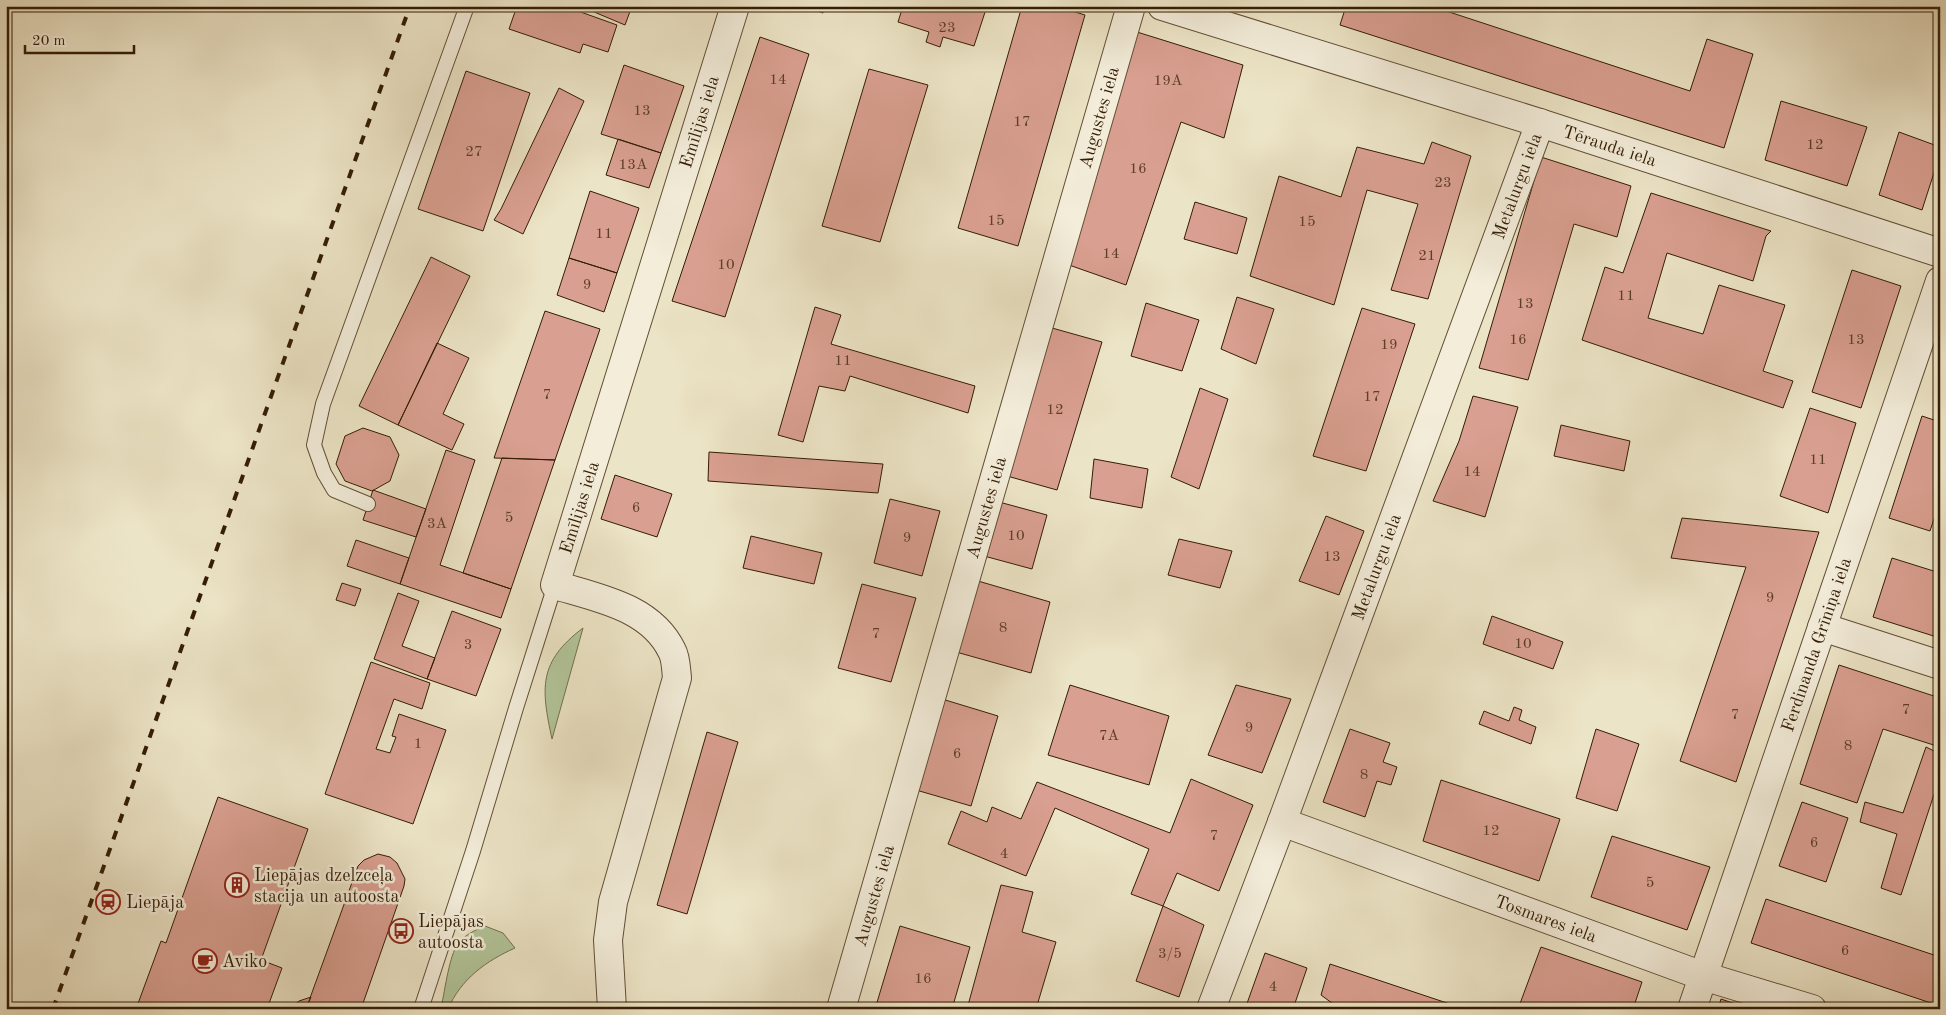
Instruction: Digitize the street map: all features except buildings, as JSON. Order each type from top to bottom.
[{"type":"street","name":"Emīlijas iela","points":[[555,585],[735,6]]},
{"type":"street","name":"Augustes iela","points":[[841,1009],[1131,6]]},
{"type":"street","name":"Tērauda iela","points":[[1162,6],[1540,123],[1940,253]]},
{"type":"street","name":"Metalurgu iela","points":[[1211,1009],[1540,123]]},
{"type":"street","name":"Ferdinanda Grīniņa iela","points":[[1692,1009],[1940,281]]},
{"type":"street","points":[[555,585],[629,608],[659,629],[674,652],[677,678],[613,902],[608,940],[612,1009]]},
{"type":"street","points":[[1822,627],[1940,665]]},
{"type":"street","name":"Tosmares iela","points":[[1282,822],[1703,976],[1812,1009]]},
{"type":"lane","points":[[368,504],[334,490],[324,473],[314,445],[323,404],[467,6]]},
{"type":"lane","name":"Emīlijas iela","points":[[421,1009],[476,844],[555,585]]},
{"type":"green space","points":[[583,628],[552,739],[546,705],[546,677],[558,653],[568,640]]},
{"type":"green space","points":[[485,926],[503,933],[515,948],[484,965],[467,980],[453,998],[448,1009],[441,1009],[453,952],[465,937]]},
{"type":"railway","points":[[53,1009],[410,6]]},
{"type":"place","name":"Liepājas dzelzceļa stacija un autoosta","points":[[237,885]]},
{"type":"place","name":"Liepāja","points":[[108,902]]},
{"type":"place","name":"Liepājas autoosta","points":[[401,931]]},
{"type":"place","name":"Aviko","points":[[205,961]]}]
